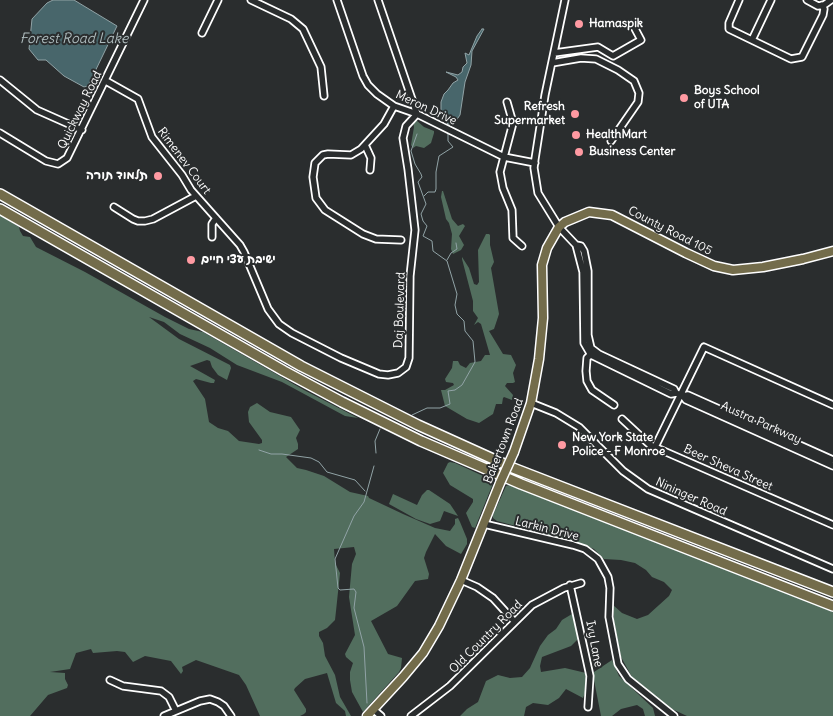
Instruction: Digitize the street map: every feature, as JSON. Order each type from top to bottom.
[{"type":"highway","points":[[0,194],[308,369],[418,425],[525,473],[833,592]]},
{"type":"highway","points":[[0,209],[297,378],[415,438],[521,484],[833,606]]},
{"type":"main road","name":"County Road 105","points":[[559,227],[573,218],[589,212],[612,214],[670,246],[709,264],[733,270],[763,267],[833,251]]},
{"type":"main road","name":"Bakertown Road","points":[[367,716],[393,690],[423,652],[439,626],[461,580],[514,452],[531,403],[540,359],[543,330],[542,265],[547,248],[559,227]]},
{"type":"street","points":[[135,0],[143,2]]},
{"type":"street","points":[[202,33],[218,0]]},
{"type":"street","points":[[251,0],[291,19],[303,29],[321,67],[324,96]]},
{"type":"street","name":"Meron Drive","points":[[337,0],[364,76],[368,85],[378,94],[394,106],[417,114],[504,156],[535,163]]},
{"type":"street","points":[[378,0],[417,114]]},
{"type":"street","points":[[565,0],[541,118],[535,163],[538,193],[559,227],[576,245],[583,272],[584,342],[592,353],[587,358],[587,381],[592,390],[614,404]]},
{"type":"street","points":[[739,0],[728,26],[729,29],[791,59],[801,58],[823,15],[824,9],[822,6]]},
{"type":"street","points":[[752,40],[771,0]]},
{"type":"street","points":[[807,0],[818,6],[822,6],[831,0]]},
{"type":"street","name":"Quickway Road","points":[[0,133],[33,155],[46,161],[58,164],[63,162],[71,153],[143,2]]},
{"type":"street","points":[[554,53],[598,47],[613,56],[641,40],[633,25]]},
{"type":"street","points":[[552,62],[581,58],[600,60],[634,81],[639,92],[638,102],[611,141]]},
{"type":"street","points":[[0,80],[37,110],[82,130]]},
{"type":"street","name":"Rimenev Court","points":[[106,81],[138,99],[152,137],[196,196],[216,218]]},
{"type":"street","points":[[507,102],[513,123],[500,172],[503,188],[512,210],[513,238],[522,246]]},
{"type":"street","points":[[394,106],[384,124],[364,145],[350,155],[328,154],[317,160],[313,173],[316,198],[325,210],[363,234],[376,239],[401,240]]},
{"type":"street","name":"Daj Boulevard","points":[[216,218],[244,252],[268,309],[279,324],[299,337],[363,368],[379,374],[398,374],[406,367],[409,358],[410,276],[414,230],[403,138],[406,126],[417,114]]},
{"type":"street","points":[[364,145],[371,158],[370,170]]},
{"type":"street","points":[[114,207],[133,219],[145,221],[153,219],[196,196]]},
{"type":"street","points":[[212,237],[212,224],[216,218]]},
{"type":"street","points":[[655,447],[704,347],[833,405]]},
{"type":"street","name":"Austra Parkway","points":[[592,353],[671,394],[688,395],[833,460]]},
{"type":"street","name":"Austra Parkway","points":[[680,395],[686,400],[833,466]]},
{"type":"street","name":"Nininger Road","points":[[531,403],[556,412],[579,427],[623,471],[648,489],[832,566]]},
{"type":"street","name":"Beer Sheva Street","points":[[622,419],[650,445],[833,525]]},
{"type":"street","name":"Larkin Drive","points":[[484,524],[573,545],[585,549],[598,560],[608,576],[610,588],[609,617],[618,664],[628,679],[674,716]]},
{"type":"street","points":[[461,580],[493,598],[514,621]]},
{"type":"street","name":"Old Country Road","points":[[411,716],[450,686],[532,605],[570,585],[581,583]]},
{"type":"street","name":"Ivy Lane","points":[[570,585],[590,676],[588,707]]},
{"type":"street","points":[[110,680],[123,686],[156,689],[163,692],[171,700],[176,711]]},
{"type":"street","points":[[164,716],[200,701],[210,699],[221,703],[231,716]]},
{"type":"street","points":[[660,716],[665,709]]},
{"type":"street","points":[[374,710],[381,716]]},
{"type":"green space","points":[[416,120],[424,127],[434,131],[431,143],[424,148],[416,146],[413,148],[411,145],[413,122]]},
{"type":"green space","points":[[442,191],[452,219],[458,226],[463,224],[465,226],[459,236],[464,245],[461,250],[453,254],[451,249],[452,234],[446,219],[441,197]]},
{"type":"green space","points":[[0,215],[19,227],[23,236],[30,237],[36,247],[165,317],[189,329],[203,332],[304,390],[358,418],[345,416],[282,382],[237,365],[210,348],[180,334],[164,322],[149,317],[179,339],[230,365],[231,368],[227,380],[218,375],[210,361],[207,360],[190,366],[215,380],[214,383],[196,379],[193,381],[205,399],[209,422],[218,428],[228,431],[239,441],[262,443],[262,440],[249,422],[248,412],[250,407],[257,403],[270,412],[291,417],[300,430],[296,438],[298,449],[286,457],[297,468],[324,476],[350,492],[368,496],[435,528],[450,531],[455,524],[455,519],[458,518],[467,539],[467,544],[461,554],[446,546],[435,534],[424,558],[429,574],[428,579],[415,581],[397,606],[371,621],[388,654],[402,658],[399,672],[363,712],[352,692],[350,672],[353,663],[345,654],[355,635],[349,597],[352,564],[356,554],[354,547],[334,549],[335,563],[340,573],[335,620],[327,628],[319,632],[325,656],[335,675],[340,697],[351,716],[346,716],[345,711],[336,703],[327,673],[305,679],[295,688],[294,690],[306,709],[304,714],[300,716],[260,716],[246,685],[239,675],[196,660],[182,667],[183,671],[181,674],[171,661],[145,656],[133,662],[125,652],[93,653],[91,649],[76,653],[70,669],[50,672],[65,673],[67,688],[48,695],[30,716],[0,716]]},
{"type":"green space","points":[[486,234],[490,235],[494,262],[491,268],[499,314],[494,329],[489,331],[503,354],[511,355],[516,365],[513,373],[515,382],[507,383],[505,386],[513,395],[512,400],[504,397],[502,404],[496,404],[493,414],[479,423],[467,419],[445,406],[441,390],[454,385],[453,383],[446,382],[445,379],[452,368],[453,361],[458,361],[460,365],[466,368],[470,363],[481,361],[485,355],[490,355],[481,324],[478,322],[474,325],[478,318],[473,311],[473,301],[462,259],[462,257],[469,268],[474,284],[477,285],[479,282],[478,250]]},
{"type":"green space","points":[[450,462],[494,481],[475,528],[472,527],[466,513],[473,499],[450,485],[443,473]]},
{"type":"green space","points":[[509,485],[799,597],[833,612],[833,716],[687,716],[672,709],[632,677],[621,657],[613,605],[622,613],[637,619],[648,615],[669,596],[672,590],[664,582],[652,577],[646,570],[635,563],[604,559],[594,549],[576,542],[497,521],[493,518],[493,515],[506,486]]},
{"type":"green space","points":[[427,490],[450,504],[458,516],[444,511],[440,521],[430,524],[416,519],[389,504],[393,494],[417,505]]},
{"type":"green space","points":[[572,614],[576,616],[578,639],[571,646],[542,657],[540,666],[541,672],[565,668],[586,673],[588,685],[583,698],[566,689],[559,698],[548,705],[533,703],[526,707],[524,716],[460,716],[478,702],[486,681],[498,675],[510,678],[522,677],[530,668],[540,646],[548,635],[556,629],[562,620]]},
{"type":"green space","points":[[612,660],[619,676],[653,708],[655,716],[645,716],[643,709],[637,705],[621,709],[612,716],[601,716],[593,675],[594,672]]},
{"type":"water","name":"Forest Road Lake","points":[[53,0],[74,0],[117,26],[88,86],[84,87],[64,76],[46,60],[38,60],[29,49],[32,19],[47,3]]},
{"type":"water","points":[[482,29],[484,29],[472,51],[471,65],[465,82],[460,115],[453,125],[448,124],[441,112],[441,102],[444,94],[458,80],[446,72],[458,75],[462,72],[463,67],[467,63],[465,53],[469,55]]},
{"type":"waterway","points":[[412,415],[427,408],[440,408],[450,404],[448,391],[455,390],[462,385],[475,362],[473,341],[465,331],[464,321],[457,314],[455,305],[457,294],[447,261],[433,251],[432,241],[423,236],[427,226],[421,214],[426,204],[418,182],[422,177],[411,151],[417,134]]},
{"type":"waterway","points":[[424,196],[428,192],[435,192],[439,156],[453,147],[448,141],[448,134]]},
{"type":"waterway","points":[[447,260],[451,253],[457,249],[456,243]]},
{"type":"waterway","points":[[376,453],[375,441],[380,429]]},
{"type":"waterway","points":[[259,450],[271,454],[311,458],[319,462],[327,472],[355,480],[365,491]]},
{"type":"waterway","points":[[367,703],[364,647],[354,608],[356,592],[354,589],[340,590],[338,588],[335,559],[354,516],[364,502],[374,466]]},
{"type":"place","name":"Hamaspik","points":[[579,24]]},
{"type":"place","name":"Boys School of UTA","points":[[684,98]]},
{"type":"place","name":"Refresh Supermarket","points":[[575,114]]},
{"type":"place","name":"HealthMart","points":[[576,135]]},
{"type":"place","name":"Business Center","points":[[579,152]]},
{"type":"place","name":"תלמוד תורה","points":[[158,176]]},
{"type":"place","name":"ישיבת עצי חיים","points":[[191,260]]},
{"type":"place","name":"New York State Police - F Monroe","points":[[562,445]]}]
